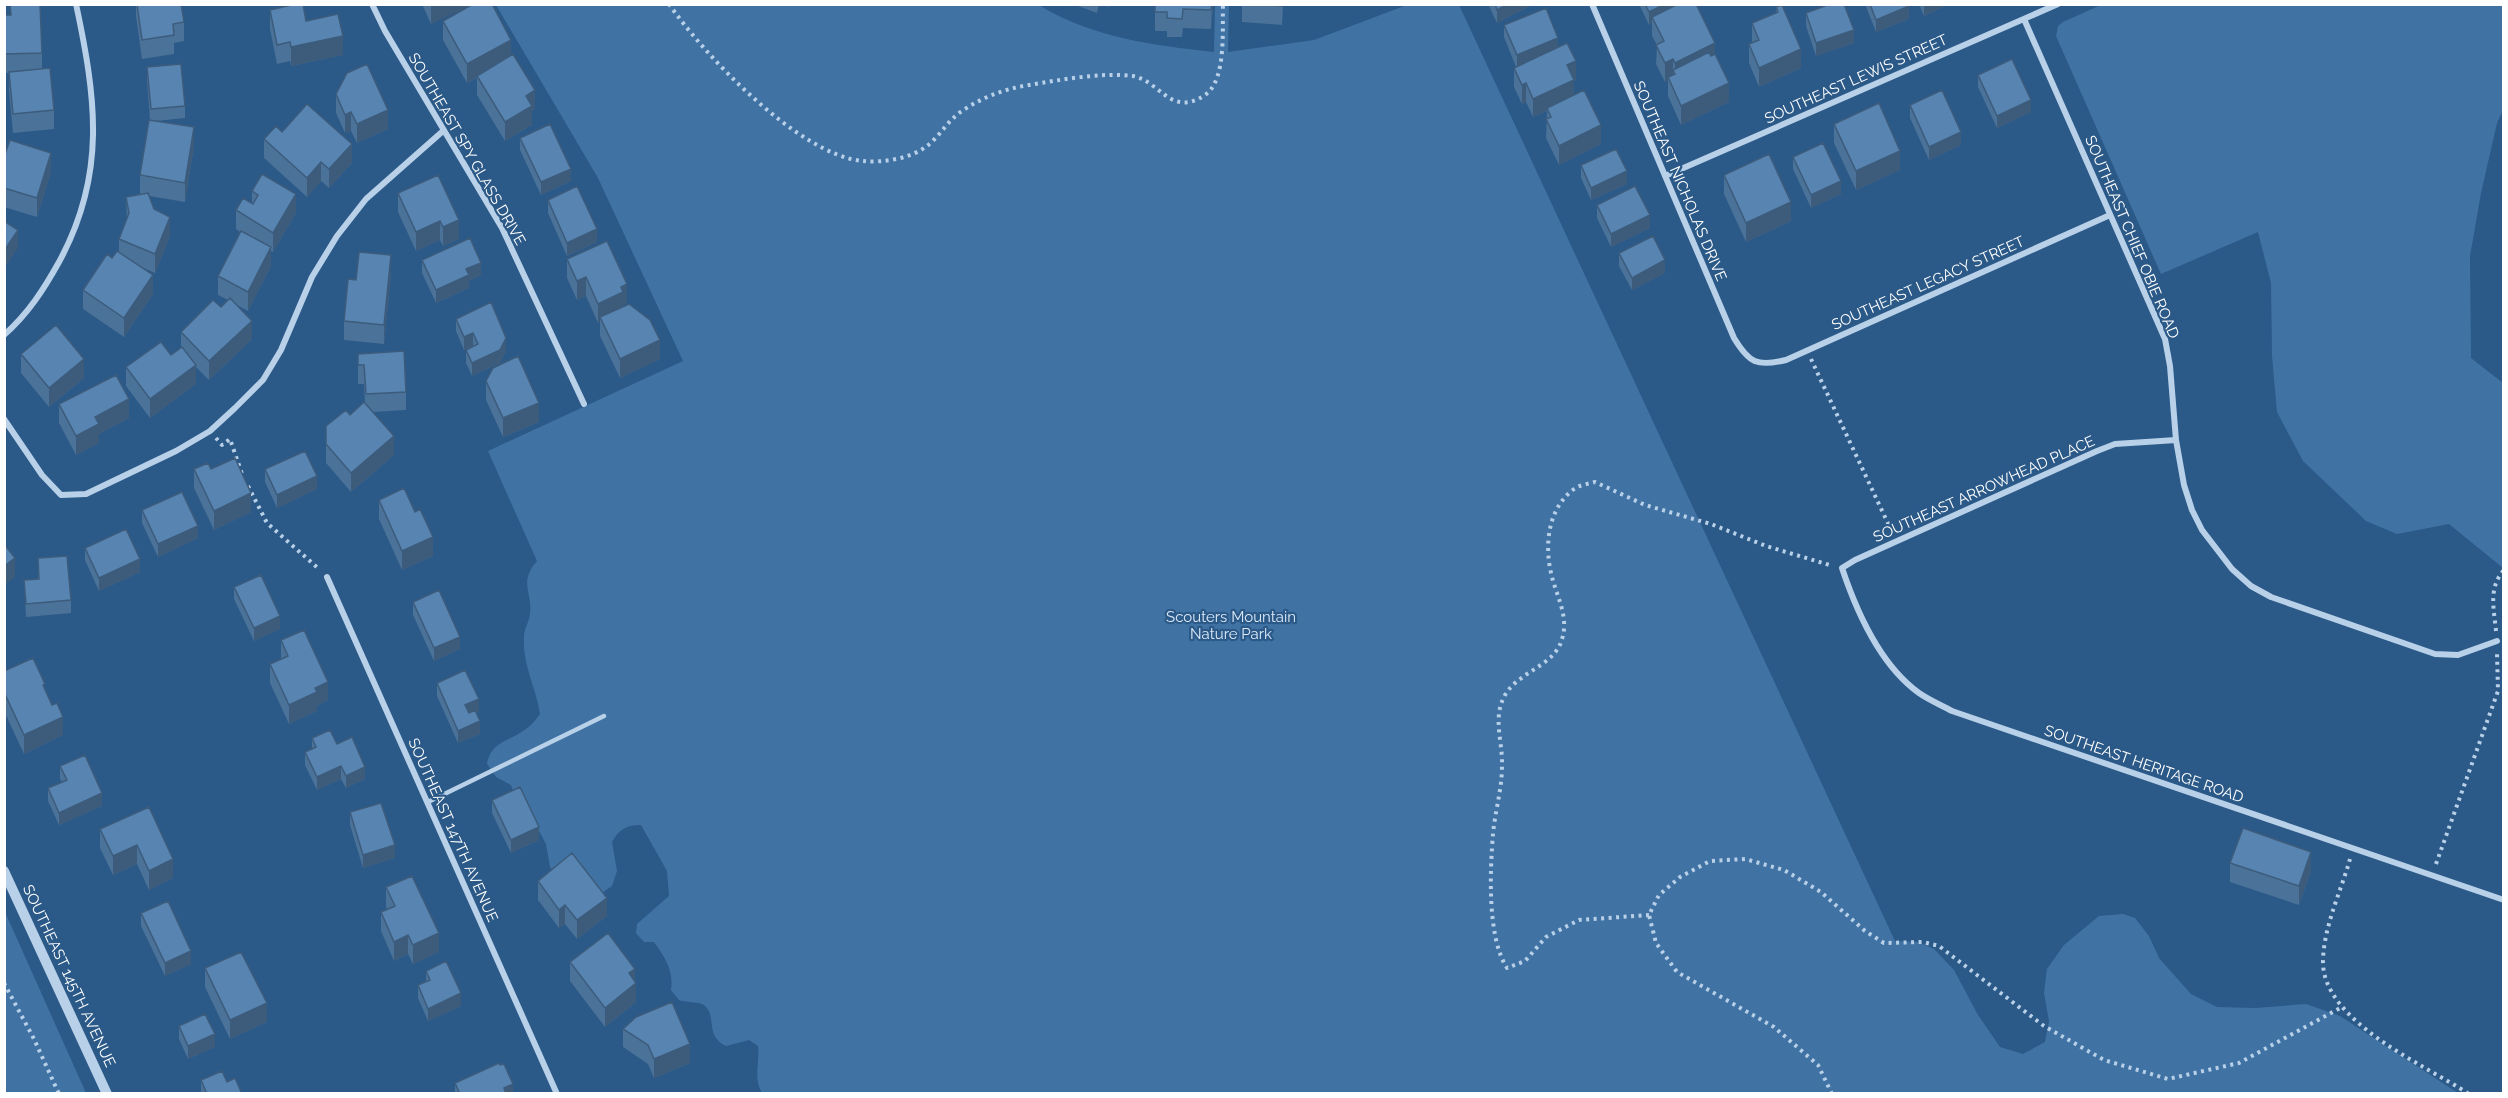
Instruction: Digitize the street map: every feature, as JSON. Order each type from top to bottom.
[{"type":"street","points":[[4,335],[18,323],[44,288],[63,255],[81,215],[92,170],[95,128],[93,90],[76,4]]},
{"type":"street","name":"SOUTHEAST SPY GLASS DRIVE","points":[[372,4],[443,130],[502,228],[584,404]]},
{"type":"street","name":"SOUTHEAST NICHOLAS DRIVE","points":[[1592,4],[1734,338],[1753,363]]},
{"type":"street","name":"SOUTHEAST LEWIS STREET","points":[[1665,176],[2058,4]]},
{"type":"street","name":"SOUTHEAST CHIEF OBIE ROAD","points":[[2024,19],[2165,339],[2170,366],[2176,440],[2184,485],[2202,530],[2232,569],[2251,586],[2271,597],[2435,654],[2458,655],[2497,641]]},
{"type":"street","points":[[4,419],[42,475],[61,495],[86,494],[176,451],[210,431],[263,380],[281,350],[312,276],[337,236],[366,200],[443,130]]},
{"type":"street","name":"SOUTHEAST LEGACY STREET","points":[[1753,363],[1769,364],[1807,351],[2110,215]]},
{"type":"street","name":"SOUTHEAST ARROWHEAD PLACE","points":[[1842,568],[1896,541],[2115,444],[2176,440]]},
{"type":"street","name":"SOUTHEAST HERITAGE ROAD","points":[[1842,568],[1855,600],[1892,668],[1919,693],[1952,711],[2504,900]]},
{"type":"street","name":"SOUTHEAST 147TH AVENUE","points":[[327,577],[557,1094]]},
{"type":"street","name":"SOUTHEAST 145TH AVENUE","points":[[4,871],[107,1094]]},
{"type":"lane","points":[[428,802],[604,716]]},
{"type":"path","points":[[669,4],[749,94],[814,145],[861,161],[895,159],[926,147],[960,112],[990,94],[1028,85],[1085,77],[1134,76],[1170,100],[1182,103],[1206,95],[1218,79],[1222,53],[1223,4]]},
{"type":"path","points":[[1807,351],[1896,541]]},
{"type":"path","points":[[210,431],[222,445],[230,439],[242,476],[267,524],[327,577]]},
{"type":"path","points":[[1649,915],[1579,920],[1546,937],[1525,961],[1507,968],[1499,956],[1492,885],[1493,832],[1501,793],[1503,764],[1497,725],[1505,696],[1522,675],[1547,661],[1562,640],[1564,616],[1551,574],[1549,541],[1554,510],[1574,488],[1595,482],[1645,506],[1711,524],[1766,546],[1842,568]]},
{"type":"path","points":[[2432,875],[2498,691],[2497,641],[2492,592],[2496,578],[2504,570]]},
{"type":"path","points":[[2353,849],[2323,960],[2326,981],[2342,1007],[2376,1037],[2469,1094]]},
{"type":"path","points":[[1832,1094],[1818,1065],[1774,1027],[1677,972],[1656,944],[1649,915],[1659,895],[1680,877],[1710,861],[1745,859],[1784,870],[1821,892],[1865,931],[1884,943],[1923,942],[1939,946],[2044,1026],[2104,1060],[2168,1079],[2239,1064],[2342,1007]]},
{"type":"path","points":[[4,982],[58,1094]]},
{"type":"green space","points":[[2103,4],[2503,5],[2503,110],[2497,123],[2481,193],[2470,256],[2471,358],[2503,383],[2503,568],[2449,524],[2397,534],[2366,521],[2303,461],[2277,412],[2272,356],[2271,283],[2258,232],[2161,274],[2056,36],[2058,26],[2063,22]]},
{"type":"green space","name":"Scouters Mountain Nature Park","points":[[496,5],[1039,5],[1059,16],[1102,33],[1146,43],[1214,52],[1215,5],[1229,5],[1228,52],[1314,40],[1407,5],[1459,5],[1895,941],[1918,942],[1934,949],[1954,970],[1978,1015],[2000,1047],[2023,1054],[2045,1042],[2049,1021],[2044,993],[2047,969],[2064,945],[2099,916],[2123,914],[2135,918],[2149,936],[2159,958],[2191,994],[2217,1007],[2256,1008],[2306,1004],[2340,1016],[2458,1093],[762,1093],[757,1076],[758,1046],[749,1040],[726,1046],[719,1041],[715,1036],[707,1008],[702,1004],[679,1000],[671,990],[670,970],[662,953],[654,942],[644,942],[636,933],[637,924],[669,896],[667,871],[641,825],[624,829],[612,842],[617,871],[612,886],[599,895],[566,887],[550,867],[546,844],[534,822],[519,808],[511,785],[496,777],[487,764],[489,756],[497,746],[520,733],[540,714],[524,647],[524,634],[530,607],[527,582],[531,569],[537,561],[488,451],[683,361],[598,178]]},
{"type":"green space","points":[[5,912],[86,1093],[5,1093]]},
{"type":"building","points":[[10,4],[40,4],[42,53],[4,54],[4,15],[11,15]]},
{"type":"building","points":[[137,4],[181,4],[184,22],[173,24],[174,35],[142,40]]},
{"type":"building","points":[[303,4],[306,21],[338,14],[343,36],[291,47],[290,42],[277,45],[270,10]]},
{"type":"building","points":[[473,4],[492,4],[511,40],[467,64],[443,21]]},
{"type":"building","points":[[1155,4],[1212,4],[1211,10],[1183,9],[1182,19],[1167,18],[1167,12],[1155,12]]},
{"type":"building","points":[[1495,4],[1508,4],[1497,10]]},
{"type":"building","points":[[1645,4],[1665,4],[1649,12]]},
{"type":"building","points":[[1678,4],[1696,4],[1715,43],[1675,63],[1673,59],[1665,63],[1656,45],[1664,41],[1652,17]]},
{"type":"building","points":[[1830,4],[1844,4],[1854,30],[1816,43],[1806,13]]},
{"type":"building","points":[[1870,4],[1908,4],[1909,6],[1876,20]]},
{"type":"building","points":[[1782,5],[1801,49],[1759,68],[1749,44],[1759,40],[1752,23],[1778,12],[1776,7]]},
{"type":"building","points":[[1546,8],[1558,38],[1517,55],[1504,25]]},
{"type":"building","points":[[1567,43],[1576,61],[1567,65],[1574,80],[1533,99],[1526,83],[1522,85],[1514,68]]},
{"type":"building","points":[[1709,52],[1711,56],[1715,54],[1729,83],[1681,106],[1668,77],[1675,74],[1673,70]]},
{"type":"building","points":[[513,54],[535,90],[526,96],[532,106],[505,122],[477,76]]},
{"type":"building","points":[[2012,59],[2031,100],[1997,116],[1978,75]]},
{"type":"building","points":[[181,64],[185,106],[151,109],[147,67]]},
{"type":"building","points":[[367,64],[388,110],[357,124],[351,112],[345,115],[336,94],[347,73]]},
{"type":"building","points":[[50,68],[54,110],[13,114],[9,72]]},
{"type":"building","points":[[1584,90],[1601,125],[1559,146],[1546,119],[1551,117],[1547,108]]},
{"type":"building","points":[[1942,90],[1961,132],[1929,147],[1910,105]]},
{"type":"building","points":[[1879,103],[1900,151],[1856,171],[1834,124]]},
{"type":"building","points":[[307,104],[352,144],[329,169],[321,162],[307,178],[264,139],[276,126],[282,132]]},
{"type":"building","points":[[149,120],[194,127],[185,183],[140,175]]},
{"type":"building","points":[[550,124],[571,169],[541,182],[520,138]]},
{"type":"building","points":[[10,140],[51,153],[37,198],[4,188],[4,157]]},
{"type":"building","points":[[1823,143],[1841,181],[1811,195],[1793,157]]},
{"type":"building","points":[[1616,149],[1627,171],[1591,188],[1581,165]]},
{"type":"building","points":[[1769,154],[1791,202],[1746,223],[1724,175]]},
{"type":"building","points":[[262,174],[296,194],[273,233],[236,210],[243,198],[253,204],[258,195],[252,191]]},
{"type":"building","points":[[438,175],[459,220],[443,227],[440,221],[416,232],[398,193]]},
{"type":"building","points":[[577,186],[597,229],[567,243],[548,200]]},
{"type":"building","points":[[1635,186],[1650,215],[1611,234],[1597,205]]},
{"type":"building","points":[[148,193],[154,209],[170,217],[155,254],[119,239],[129,213],[126,197]]},
{"type":"building","points":[[4,221],[18,230],[4,251]]},
{"type":"building","points":[[241,231],[271,247],[248,292],[218,276]]},
{"type":"building","points":[[1653,236],[1665,260],[1632,278],[1619,253]]},
{"type":"building","points":[[470,238],[481,263],[466,269],[469,275],[436,290],[422,260]]},
{"type":"building","points":[[607,241],[627,284],[621,287],[623,292],[598,304],[586,277],[577,281],[567,259]]},
{"type":"building","points":[[117,251],[153,275],[124,318],[83,290],[107,254],[112,258]]},
{"type":"building","points":[[359,252],[391,255],[384,325],[344,321],[348,279],[356,280]]},
{"type":"building","points":[[230,298],[252,321],[209,361],[181,332],[213,300],[221,307]]},
{"type":"building","points":[[491,302],[506,338],[500,350],[472,363],[466,350],[478,344],[473,333],[464,337],[456,319]]},
{"type":"building","points":[[629,304],[650,320],[660,340],[620,359],[600,317]]},
{"type":"building","points":[[56,325],[84,359],[49,388],[21,354]]},
{"type":"building","points":[[161,342],[171,355],[182,347],[196,365],[150,399],[126,367]]},
{"type":"building","points":[[404,351],[406,392],[366,394],[364,365],[358,365],[358,354]]},
{"type":"building","points":[[518,356],[539,403],[503,418],[486,381],[493,368]]},
{"type":"building","points":[[116,375],[129,399],[95,417],[99,424],[76,436],[59,404]]},
{"type":"building","points":[[364,402],[394,436],[351,473],[326,444],[326,426],[346,410],[350,415]]},
{"type":"building","points":[[305,451],[317,476],[277,495],[265,469]]},
{"type":"building","points":[[235,458],[251,493],[214,511],[194,469],[208,463],[211,469]]},
{"type":"building","points":[[404,488],[415,512],[420,509],[433,537],[402,551],[379,500]]},
{"type":"building","points":[[182,492],[198,526],[158,544],[142,510]]},
{"type":"building","points":[[126,529],[140,559],[99,578],[85,548]]},
{"type":"building","points":[[4,544],[15,558],[4,566]]},
{"type":"building","points":[[67,556],[71,600],[26,604],[24,580],[39,579],[38,558]]},
{"type":"building","points":[[261,575],[280,616],[254,628],[234,587]]},
{"type":"building","points":[[439,590],[460,637],[434,648],[413,602]]},
{"type":"building","points":[[304,630],[328,682],[315,688],[317,692],[289,705],[270,664],[288,656],[281,640]]},
{"type":"building","points":[[33,658],[52,705],[57,703],[63,717],[24,735],[4,692],[4,671]]},
{"type":"building","points":[[465,670],[479,699],[465,705],[469,713],[475,710],[480,721],[458,731],[437,683]]},
{"type":"building","points":[[330,730],[337,744],[352,737],[365,767],[346,776],[341,766],[317,777],[305,752],[316,747],[312,738]]},
{"type":"building","points":[[85,755],[102,793],[59,813],[48,788],[67,780],[60,766]]},
{"type":"building","points":[[520,787],[539,827],[511,840],[492,800]]},
{"type":"building","points":[[381,803],[395,845],[363,855],[350,812]]},
{"type":"building","points":[[149,807],[173,859],[149,871],[137,845],[113,856],[100,829]]},
{"type":"building","points":[[2243,828],[2311,852],[2299,886],[2230,863]]},
{"type":"building","points":[[572,853],[607,898],[577,920],[565,905],[559,910],[538,881]]},
{"type":"building","points":[[412,876],[439,933],[413,945],[408,935],[394,942],[381,912],[395,906],[386,887]]},
{"type":"building","points":[[168,901],[191,951],[165,963],[141,913]]},
{"type":"building","points":[[608,933],[635,969],[629,973],[636,983],[605,1008],[570,962]]},
{"type":"building","points":[[241,952],[267,1003],[230,1020],[205,968]]},
{"type":"building","points":[[446,961],[461,993],[428,1009],[418,985],[430,980],[426,971]]},
{"type":"building","points":[[672,1002],[690,1044],[654,1059],[648,1045],[623,1029],[636,1017]]},
{"type":"building","points":[[205,1014],[215,1034],[188,1046],[179,1026]]},
{"type":"building","points":[[499,1063],[504,1064],[513,1084],[504,1088],[506,1094],[460,1094],[455,1083]]},
{"type":"building","points":[[222,1071],[227,1082],[235,1078],[242,1094],[207,1094],[201,1080]]}]
